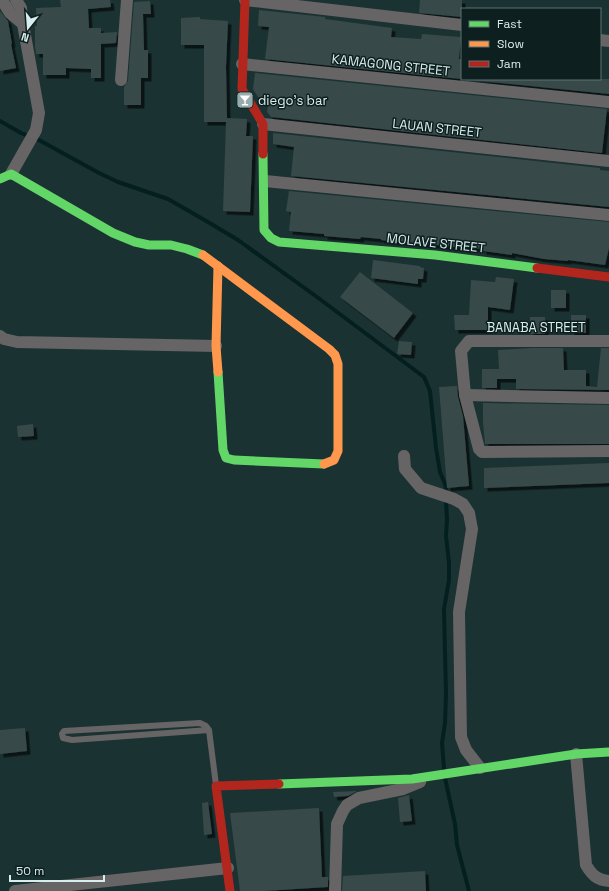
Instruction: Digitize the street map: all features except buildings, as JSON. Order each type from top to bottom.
[{"type":"street","points":[[2,0],[10,13],[23,24]]},
{"type":"street","points":[[16,0],[21,8],[39,114],[35,132],[6,176],[113,233],[135,242],[149,245],[171,245],[203,255],[218,266],[329,349],[335,355],[338,364],[338,451],[337,458],[332,462],[324,464],[234,460],[226,458],[222,450],[216,346],[218,266]]},
{"type":"street","points":[[121,80],[127,0]]},
{"type":"street","points":[[461,25],[245,0],[242,89],[263,124],[265,181],[609,215]]},
{"type":"street","name":"KAMAGONG STREET","points":[[242,64],[609,102]]},
{"type":"street","name":"LAUAN STREET","points":[[263,124],[609,161]]},
{"type":"street","name":"MOLAVE STREET","points":[[265,181],[264,230],[271,238],[279,242],[435,254],[609,277]]},
{"type":"street","points":[[0,336],[4,339],[18,342],[216,346]]},
{"type":"street","name":"BANABA STREET","points":[[465,395],[462,351],[469,341],[609,341]]},
{"type":"street","points":[[609,398],[465,395],[479,449],[482,452],[609,451]]},
{"type":"street","points":[[404,456],[405,469],[421,488],[464,504],[469,514],[472,529],[459,612],[461,737],[466,750],[480,768]]},
{"type":"street","points":[[230,891],[216,786],[412,779],[576,754],[609,752]]},
{"type":"street","points":[[576,754],[586,865],[592,875],[603,881],[609,881]]},
{"type":"street","points":[[335,891],[337,824],[343,811],[348,805],[359,798],[403,789],[413,784],[457,772]]},
{"type":"street","points":[[15,891],[228,868]]},
{"type":"lane","points":[[209,730],[72,740],[63,738],[62,734],[64,731],[200,723],[206,726],[209,730],[216,786]]},
{"type":"lane","points":[[128,727],[130,736]]},
{"type":"waterway","points":[[0,121],[118,182],[168,199],[238,240],[424,377],[430,391],[436,448],[440,472],[447,493]]},
{"type":"waterway","points":[[444,769],[442,743],[445,723],[446,694],[444,609],[449,580],[446,536],[446,501]]},
{"type":"waterway","points":[[445,778],[455,824],[457,845],[469,891]]},
{"type":"traffic: fast","points":[[263,154],[264,230],[271,238],[279,242],[435,255],[537,268]]},
{"type":"traffic: fast","points":[[0,179],[11,174],[113,233],[135,242],[149,245],[171,245],[203,255]]},
{"type":"traffic: fast","points":[[218,372],[223,450],[226,458],[234,460],[324,464]]},
{"type":"traffic: fast","points":[[279,784],[412,779],[576,754],[609,752]]},
{"type":"traffic: slow","points":[[203,255],[335,355],[338,364],[338,451],[334,460],[324,464]]},
{"type":"traffic: slow","points":[[218,266],[216,346],[218,372]]},
{"type":"traffic: jam","points":[[245,0],[242,89],[263,124],[263,154]]},
{"type":"traffic: jam","points":[[537,268],[609,277]]},
{"type":"traffic: jam","points":[[230,891],[216,786],[279,784]]},
{"type":"place","name":"diego's bar","points":[[245,100]]}]
